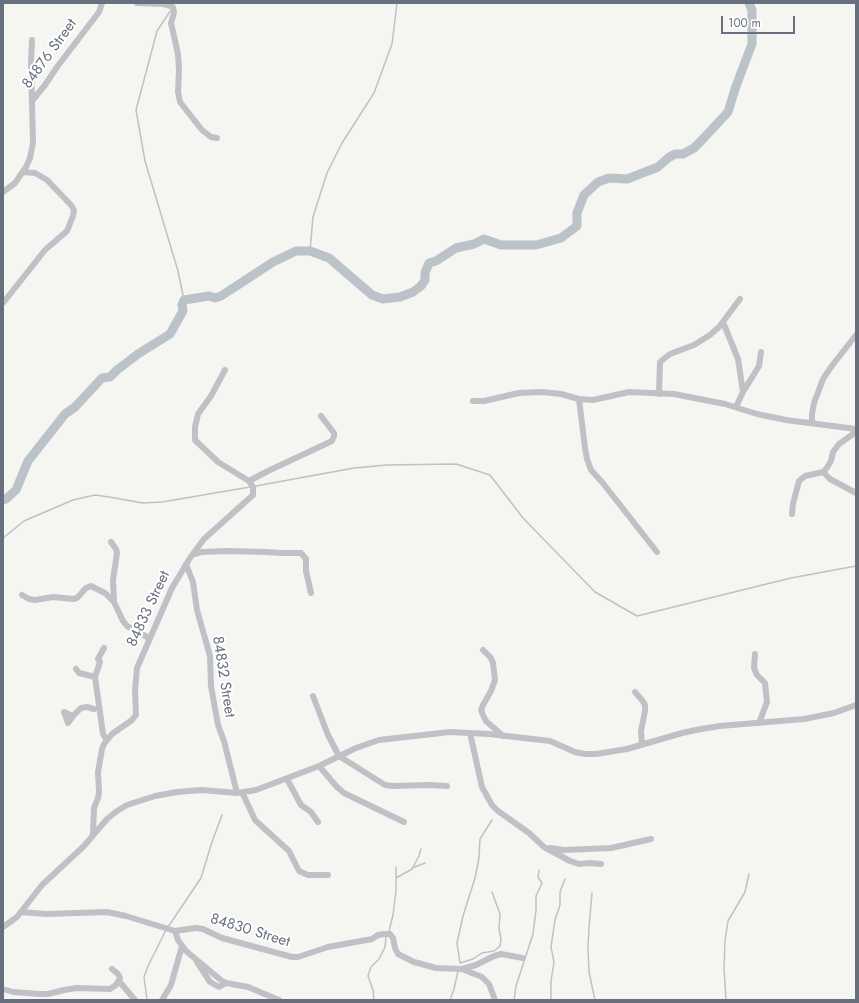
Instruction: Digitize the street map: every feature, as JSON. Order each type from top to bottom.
[{"type":"street","name":"84876 Street","points":[[32,101],[99,12],[102,3]]},
{"type":"street","points":[[137,3],[163,4],[173,7],[174,12],[171,23],[178,54],[178,92],[180,102],[202,130],[211,137],[217,138]]},
{"type":"street","points":[[3,192],[15,183],[23,172],[30,158],[33,143],[31,64],[32,40]]},
{"type":"street","points":[[3,303],[45,250],[68,231],[74,210],[47,180],[35,173],[23,172]]},
{"type":"street","points":[[659,394],[661,377],[660,362],[664,358],[682,348],[702,341],[710,335],[723,322],[740,299]]},
{"type":"street","points":[[723,322],[738,358],[742,392]]},
{"type":"street","points":[[812,423],[814,404],[823,379],[856,335]]},
{"type":"street","points":[[736,407],[742,392],[760,366],[761,352]]},
{"type":"street","points":[[225,370],[211,396],[198,414],[194,427],[194,436],[197,443],[218,462],[249,481],[332,441],[334,433],[321,416]]},
{"type":"street","points":[[473,401],[484,401],[519,393],[542,392],[593,400],[629,392],[674,394],[689,396],[786,420],[856,430]]},
{"type":"street","points":[[579,399],[585,448],[591,470],[657,552]]},
{"type":"street","points":[[792,514],[799,481],[805,476],[823,472],[828,467],[833,452],[839,444],[856,430]]},
{"type":"street","points":[[823,472],[830,479],[856,492]]},
{"type":"street","name":"84833 Street","points":[[93,834],[94,813],[99,792],[97,784],[99,760],[104,744],[107,740],[112,734],[132,720],[136,715],[135,691],[137,668],[149,638],[172,588],[192,554],[204,539],[253,495],[254,487],[249,481]]},
{"type":"street","points":[[111,542],[117,553],[113,580],[114,602]]},
{"type":"street","points":[[192,554],[228,551],[282,554],[301,553],[306,559],[307,580],[311,594]]},
{"type":"street","name":"84832 Street","points":[[186,564],[192,582],[197,610],[210,656],[211,686],[218,725],[240,793],[255,820],[289,851],[299,871],[308,875],[328,875]]},
{"type":"street","points":[[22,595],[29,599],[35,600],[53,597],[73,599],[78,598],[86,588],[91,586],[105,593],[114,602],[127,626],[149,638]]},
{"type":"street","points":[[104,648],[98,659],[100,662],[96,677],[103,734],[107,740]]},
{"type":"street","points":[[483,650],[488,654],[493,664],[495,680],[483,705],[483,715],[486,721],[503,736]]},
{"type":"street","points":[[755,654],[754,668],[765,683],[767,697],[766,708],[759,723]]},
{"type":"street","points":[[76,669],[80,673],[96,677]]},
{"type":"street","points":[[634,692],[645,705],[641,731],[642,744]]},
{"type":"street","points":[[313,696],[328,734],[339,756],[385,785],[430,784],[447,786]]},
{"type":"street","points":[[90,702],[94,709],[101,715]]},
{"type":"street","points":[[3,927],[21,912],[42,885],[84,846],[93,834],[117,810],[139,800],[177,792],[202,790],[240,793],[256,790],[319,766],[339,756],[379,740],[450,732],[470,733],[550,741],[575,752],[585,754],[606,754],[682,733],[804,719],[834,713],[856,706]]},
{"type":"street","points":[[73,716],[81,708],[88,707],[94,709]]},
{"type":"street","points":[[470,733],[482,786],[492,805],[529,833],[544,847],[576,864],[601,864]]},
{"type":"street","points":[[319,766],[344,793],[404,822]]},
{"type":"street","points":[[287,779],[301,806],[311,812],[318,822]]},
{"type":"street","points":[[544,847],[564,850],[611,848],[650,839]]},
{"type":"street","name":"84830 Street","points":[[21,912],[46,914],[106,912],[176,930],[196,928],[202,929],[222,938],[292,957],[298,957],[328,948],[372,939],[378,935],[390,934],[393,938],[398,954],[404,958],[425,966],[436,968],[462,969],[476,965],[494,956],[506,955],[523,958]]},
{"type":"street","points":[[176,930],[178,940],[182,946],[196,960],[226,983],[248,987],[279,1000]]},
{"type":"street","points":[[162,1000],[170,985],[182,946]]},
{"type":"street","points":[[112,969],[118,974],[120,978],[119,981],[135,1000]]},
{"type":"street","points":[[462,969],[482,977],[489,984],[495,1000]]},
{"type":"street","points":[[3,989],[24,994],[48,994],[77,988],[110,989],[119,981]]},
{"type":"street","points":[[39,994],[45,1000]]},
{"type":"waterway","points":[[310,251],[313,217],[327,173],[342,143],[374,93],[392,44],[397,3]]},
{"type":"waterway","points":[[3,500],[16,490],[28,461],[65,414],[75,407],[102,378],[110,377],[138,354],[170,334],[183,311],[182,305],[184,300],[209,296],[215,298],[221,296],[273,262],[296,251],[310,251],[329,258],[372,295],[383,299],[400,297],[413,292],[421,286],[425,280],[425,273],[429,263],[436,261],[456,248],[474,244],[484,239],[501,245],[536,245],[561,238],[577,226],[577,213],[584,195],[598,182],[609,178],[627,179],[658,167],[675,154],[683,154],[694,148],[728,112],[752,44],[752,10],[749,3]]},
{"type":"waterway","points":[[171,10],[157,31],[136,110],[145,161],[178,271],[184,300]]},
{"type":"waterway","points":[[256,486],[354,468],[387,465],[456,464],[490,475],[523,518],[595,592],[637,616],[791,578],[856,566]]},
{"type":"waterway","points":[[3,538],[24,521],[73,500],[95,495],[143,503],[162,502],[250,487]]},
{"type":"waterway","points":[[168,927],[201,878],[222,815]]},
{"type":"waterway","points":[[492,820],[480,839],[479,858],[475,878],[463,916],[457,943],[460,963],[473,959],[482,953],[494,951],[500,946],[500,914],[492,892]]},
{"type":"waterway","points":[[396,878],[412,869],[421,849]]},
{"type":"waterway","points":[[412,868],[425,863]]},
{"type":"waterway","points":[[389,931],[396,891],[396,867]]},
{"type":"waterway","points":[[514,1000],[516,986],[533,934],[536,896],[542,883],[538,877],[539,870]]},
{"type":"waterway","points":[[726,1000],[724,968],[725,940],[728,921],[745,892],[749,874]]},
{"type":"waterway","points":[[551,1000],[551,981],[554,962],[551,947],[555,920],[560,905],[560,892],[565,879]]},
{"type":"waterway","points":[[592,893],[588,948],[589,972],[595,1000]]},
{"type":"waterway","points":[[147,1000],[144,977],[166,930]]},
{"type":"waterway","points":[[374,1000],[373,990],[368,976],[371,967],[379,959],[385,947],[386,936]]},
{"type":"waterway","points":[[450,1000],[458,971]]}]
